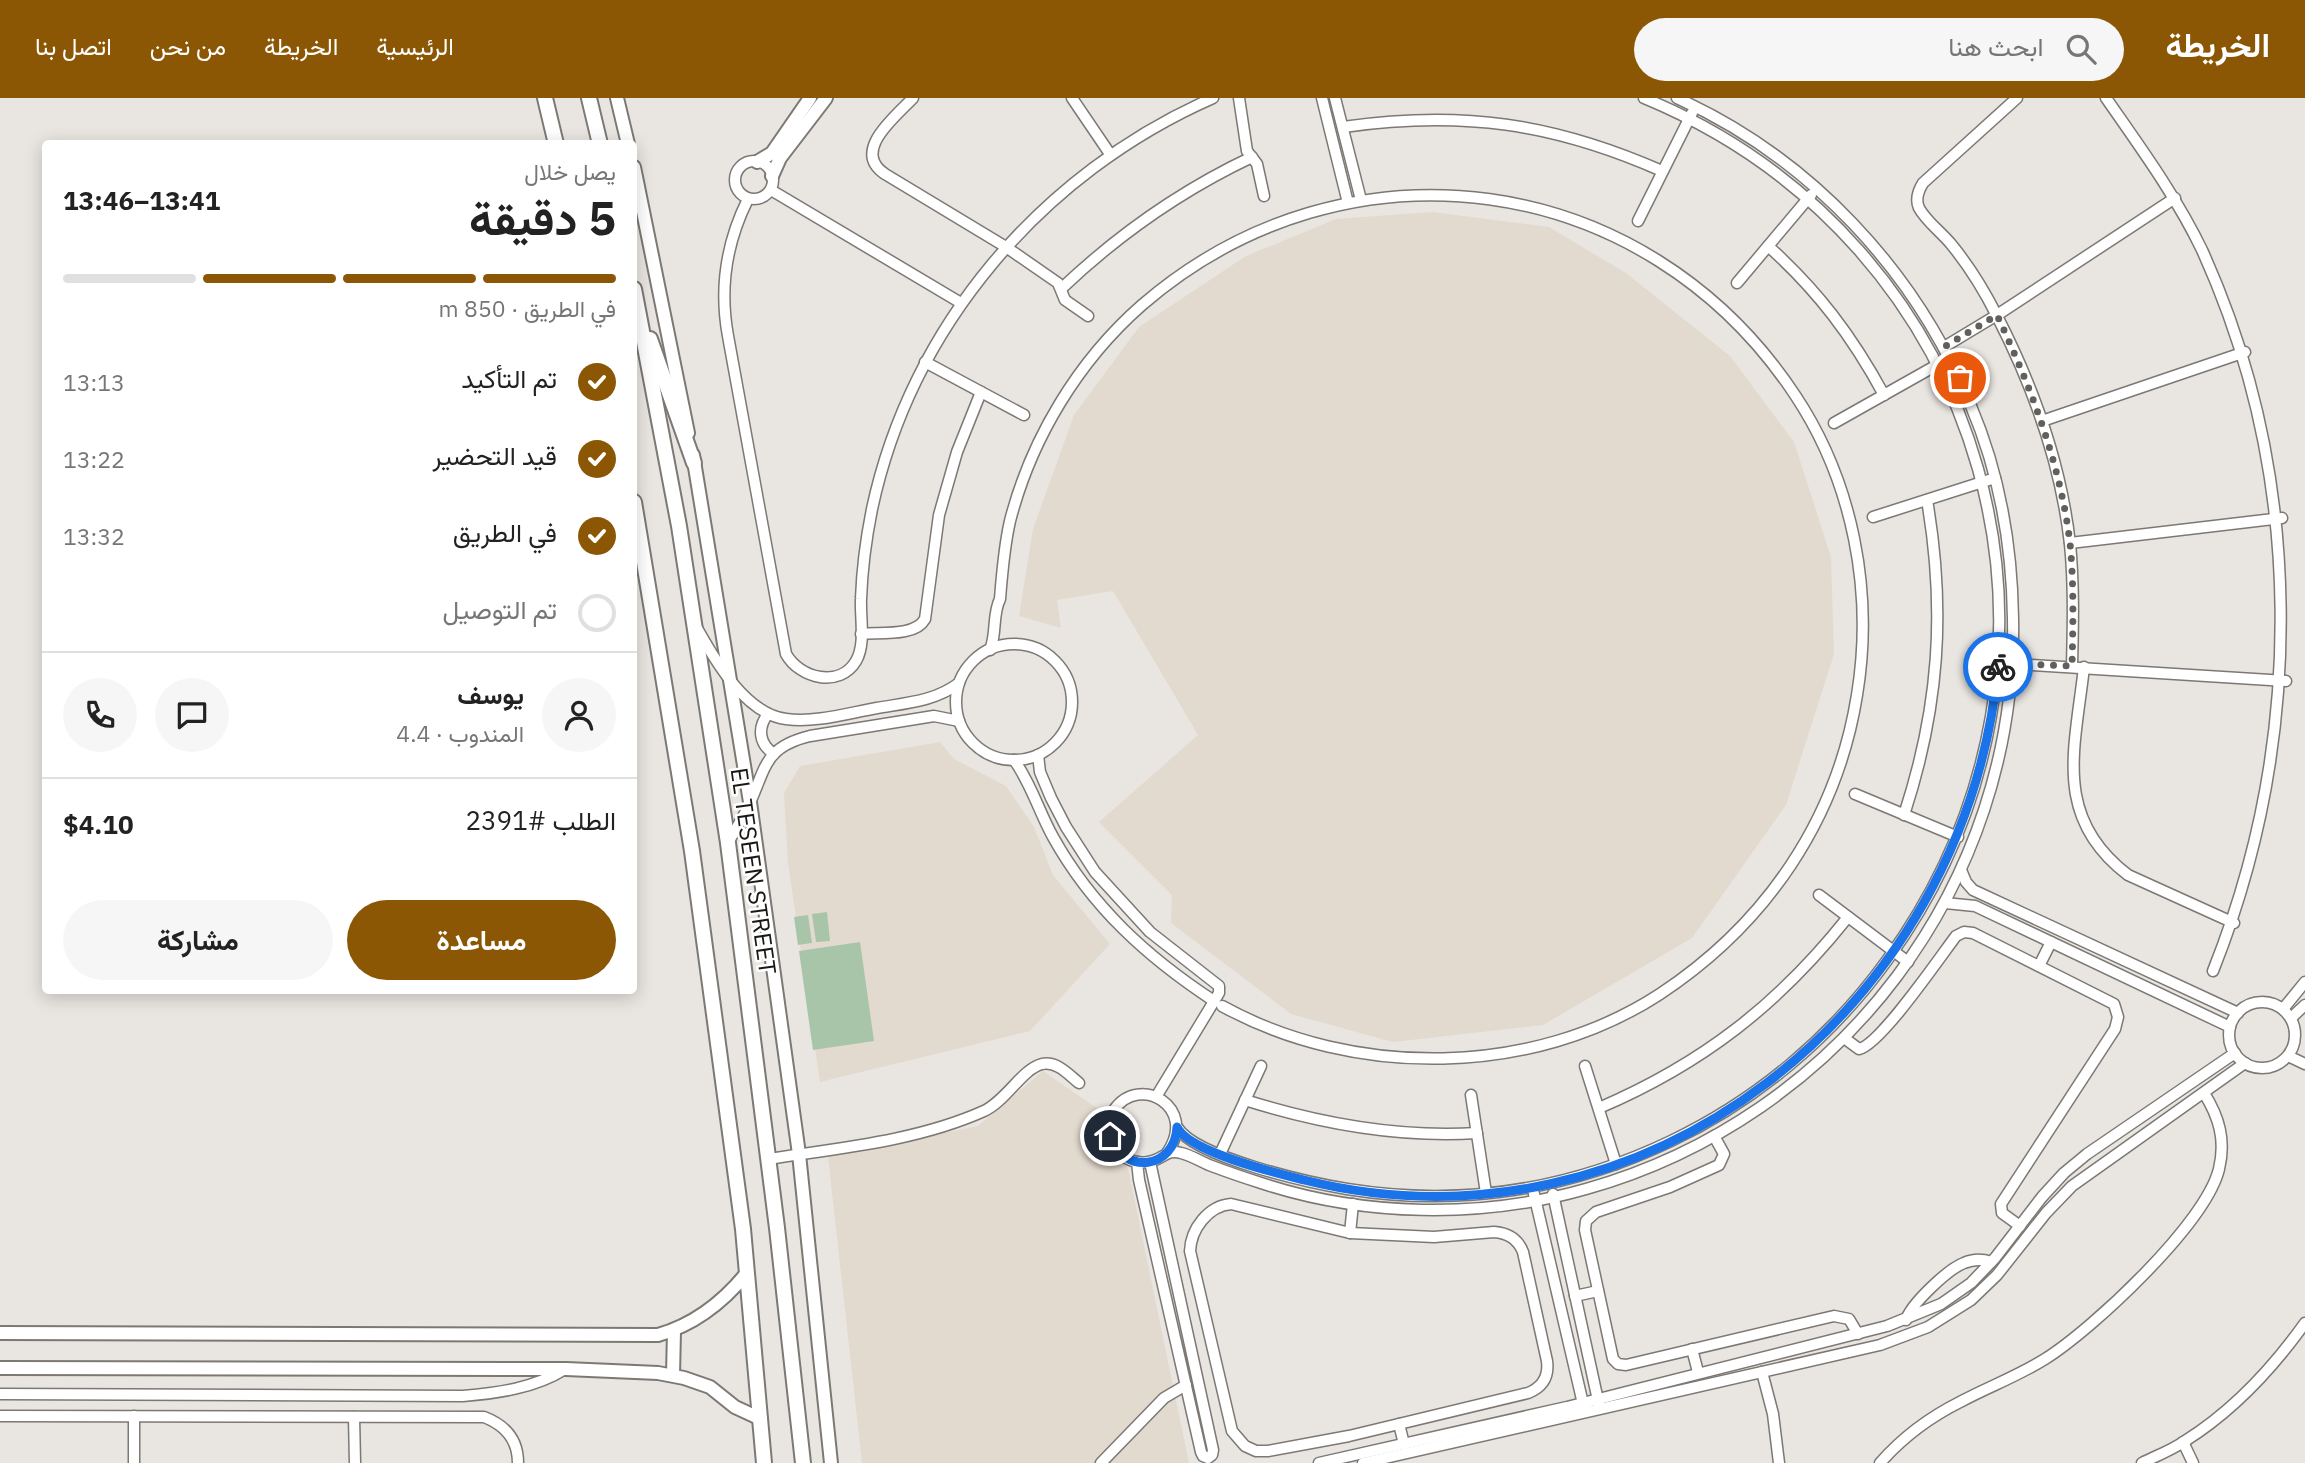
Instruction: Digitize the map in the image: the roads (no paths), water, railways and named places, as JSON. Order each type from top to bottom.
[{"type":"main road","points":[[545,98],[555,140]]},
{"type":"main road","points":[[589,98],[599,140]]},
{"type":"main road","points":[[637,301],[694,463]]},
{"type":"main road","name":"EL TESEEN STREET","points":[[637,306],[694,623],[728,843],[803,1462]]},
{"type":"main road","points":[[637,520],[691,851],[743,1229],[764,1463]]},
{"type":"street","points":[[618,98],[627,140]]},
{"type":"street","points":[[810,98],[772,153],[757,162],[743,164],[735,176],[737,190],[748,199],[765,196],[771,190],[772,176],[780,158],[826,98]]},
{"type":"street","points":[[913,98],[873,145],[872,159],[875,165],[885,174],[1006,247],[1058,283],[1065,300],[1088,316]]},
{"type":"street","points":[[1072,98],[1110,154]]},
{"type":"street","points":[[748,199],[734,231],[725,265],[724,318],[786,654],[798,670],[807,675],[834,676],[842,674],[856,661],[859,653],[864,563],[876,493],[896,426],[925,362],[961,303],[1006,247],[1066,188],[1110,154],[1163,122],[1213,98]]},
{"type":"street","points":[[1239,98],[1248,150],[1259,168],[1265,195]]},
{"type":"street","points":[[1322,98],[1349,203]]},
{"type":"street","points":[[1335,98],[1362,200]]},
{"type":"street","points":[[1644,98],[1689,118],[1750,156],[1807,200],[1854,244],[1913,322],[1937,365],[1962,422],[1981,483],[1997,572],[1999,663],[1986,752],[1958,837],[1936,884],[1894,951],[1863,991],[1829,1029],[1772,1079],[1709,1122],[1616,1164],[1533,1189],[1412,1195],[1358,1191],[1293,1177],[1220,1154],[1188,1140],[1177,1127],[1172,1111],[1156,1097],[1142,1094],[1128,1098],[1117,1107],[1110,1120],[1110,1136],[1122,1156],[1138,1162],[1150,1162],[1167,1153],[1178,1152],[1233,1174],[1296,1194],[1353,1204],[1453,1209],[1554,1197],[1636,1172],[1714,1136],[1783,1092],[1844,1038],[1878,1001],[1908,962],[1945,903],[1984,814],[2000,755],[2013,664],[2011,570],[2002,509],[1974,411],[1944,347],[1912,295],[1846,216],[1758,144],[1677,98]]},
{"type":"street","points":[[2017,98],[1923,183],[1917,196],[1920,209],[1960,256],[1997,315],[2042,421],[2059,483],[2070,543],[2073,593],[2072,666]]},
{"type":"street","points":[[2106,98],[2175,198],[2214,275],[2245,352],[2267,431],[2282,518],[2288,590],[2286,681],[2279,743],[2253,864],[2234,923],[2213,971]]},
{"type":"street","points":[[1638,221],[1695,106]]},
{"type":"street","points":[[1343,127],[1424,119],[1506,123],[1586,141],[1662,171]]},
{"type":"street","points":[[1062,288],[1107,247],[1153,212],[1200,183],[1252,158]]},
{"type":"street","points":[[757,162],[764,164],[772,176]]},
{"type":"street","points":[[637,180],[694,463],[750,803],[799,1154],[831,1463]]},
{"type":"street","points":[[1737,283],[1816,189]]},
{"type":"street","points":[[771,190],[961,303]]},
{"type":"street","points":[[1005,645],[1000,599],[1009,525],[1021,486],[1036,447],[1055,411],[1103,344],[1152,297],[1196,264],[1231,244],[1308,212],[1362,200],[1413,194],[1466,196],[1517,204],[1573,219],[1621,238],[1675,271],[1708,296],[1746,332],[1780,372],[1808,415],[1838,475],[1859,564],[1863,615],[1861,667],[1853,719],[1839,769],[1812,831],[1791,867],[1759,909],[1723,946],[1688,975],[1649,1001],[1607,1022],[1564,1039],[1519,1051],[1423,1059],[1374,1055],[1326,1046],[1256,1024],[1218,1003],[1159,963],[1099,904],[1051,834],[1025,777],[1014,760]]},
{"type":"street","points":[[1944,347],[2175,198]]},
{"type":"street","points":[[1768,246],[1796,272],[1846,330],[1884,395]]},
{"type":"street","points":[[2042,421],[2245,352]]},
{"type":"street","points":[[925,362],[1024,415]]},
{"type":"street","points":[[1834,423],[1937,365]]},
{"type":"street","points":[[861,634],[912,630],[925,619],[933,548],[942,505],[957,452],[981,392]]},
{"type":"street","points":[[1873,517],[1995,478]]},
{"type":"street","points":[[1904,815],[1926,738],[1937,659],[1937,579],[1927,500]]},
{"type":"street","points":[[2070,543],[2282,518]]},
{"type":"street","points":[[990,650],[995,634],[996,607],[1000,599]]},
{"type":"street","points":[[694,623],[716,663],[730,681],[768,714],[788,720],[828,717],[933,697],[947,692],[959,683]]},
{"type":"street","points":[[1005,645],[1018,645],[1042,652],[1061,668],[1067,679],[1072,704],[1068,724],[1050,747],[1038,755],[1014,760],[1000,758],[980,749],[965,734],[959,721],[956,696],[959,683],[971,663],[990,650],[1005,645]]},
{"type":"street","points":[[1999,663],[2286,681]]},
{"type":"street","points":[[2084,667],[2073,775],[2078,809],[2092,839],[2102,853],[2128,875],[2234,923]]},
{"type":"street","points":[[768,714],[760,732],[764,745],[774,754]]},
{"type":"street","points":[[728,843],[750,803],[760,776],[774,754],[790,741],[934,716],[959,721]]},
{"type":"street","points":[[828,717],[830,732]]},
{"type":"street","points":[[788,720],[790,741]]},
{"type":"street","points":[[1038,755],[1040,772],[1051,798],[1095,872],[1150,932],[1217,984],[1218,1003],[1156,1097]]},
{"type":"street","points":[[1855,794],[1958,837]]},
{"type":"street","points":[[1961,870],[1973,890],[2238,1013]]},
{"type":"street","points":[[1819,895],[1908,962]]},
{"type":"street","points":[[1945,903],[1975,905],[2230,1027]]},
{"type":"street","points":[[1599,1108],[1670,1074],[1737,1030],[1796,977],[1848,917]]},
{"type":"street","points":[[1844,1038],[1859,1049],[1869,1045],[1960,933],[1973,933],[2114,1004],[2118,1017],[2115,1029],[2001,1204],[2002,1213],[2020,1226]]},
{"type":"street","points":[[2039,966],[2051,942]]},
{"type":"street","points":[[2283,1009],[2305,982]]},
{"type":"street","points":[[2262,1002],[2276,1004],[2283,1009],[2291,1018],[2295,1032],[2294,1046],[2288,1056],[2277,1064],[2264,1068],[2245,1063],[2235,1053],[2230,1041],[2230,1027],[2238,1013],[2249,1004],[2262,1002]]},
{"type":"street","points":[[2291,1018],[2305,1005]]},
{"type":"street","points":[[2294,1046],[2305,1051]]},
{"type":"street","points":[[1599,1404],[1655,1383],[1906,1320],[1953,1296],[1991,1262],[2042,1197],[2075,1163],[2235,1053]]},
{"type":"street","points":[[2288,1056],[2305,1064]]},
{"type":"street","points":[[1319,1463],[1583,1407],[1658,1395],[1896,1340],[1928,1326],[1971,1300],[1997,1275],[2046,1213],[2072,1186],[2245,1063]]},
{"type":"street","points":[[768,1159],[881,1141],[963,1120],[988,1110],[1006,1097],[1031,1069],[1040,1064],[1058,1066],[1079,1083]]},
{"type":"street","points":[[1220,1154],[1261,1066]]},
{"type":"street","points":[[1585,1066],[1616,1164]]},
{"type":"street","points":[[1880,1463],[1899,1443],[1930,1419],[1959,1402],[2026,1371],[2064,1346],[2117,1301],[2166,1249],[2209,1194],[2220,1168],[2220,1126],[2204,1093]]},
{"type":"street","points":[[1471,1095],[1486,1193]]},
{"type":"street","points":[[1245,1100],[1364,1130],[1420,1135],[1477,1133]]},
{"type":"street","points":[[1167,1153],[1175,1141],[1177,1127]]},
{"type":"street","points":[[1714,1136],[1724,1154],[1719,1165],[1670,1187],[1589,1217],[1585,1230],[1611,1356],[1618,1364],[1626,1365],[1839,1315],[1853,1322],[1858,1334]]},
{"type":"street","points":[[1138,1162],[1139,1180],[1185,1385],[1201,1452],[1208,1458],[1213,1450],[1150,1162]]},
{"type":"street","points":[[1551,1185],[1599,1404]]},
{"type":"street","points":[[1533,1189],[1583,1407]]},
{"type":"street","points":[[1231,1204],[1350,1233],[1406,1237],[1501,1233],[1517,1242],[1523,1252],[1547,1361],[1548,1372],[1543,1382],[1528,1393],[1322,1441],[1262,1451],[1245,1446],[1233,1431],[1191,1256],[1190,1247],[1194,1235],[1207,1214],[1218,1206],[1231,1204]]},
{"type":"street","points":[[1350,1233],[1353,1204]]},
{"type":"street","points":[[1906,1320],[1918,1300],[1959,1265],[1978,1260],[1991,1262]]},
{"type":"street","points":[[0,1333],[659,1335],[674,1331],[718,1304],[746,1274]]},
{"type":"street","points":[[1575,1296],[1598,1291]]},
{"type":"street","points":[[2141,1463],[2210,1425],[2247,1392],[2305,1323]]},
{"type":"street","points":[[673,1375],[674,1331]]},
{"type":"street","points":[[1692,1349],[1698,1372]]},
{"type":"street","points":[[0,1368],[566,1369],[673,1375],[710,1387],[735,1408],[761,1419]]},
{"type":"street","points":[[0,1394],[463,1396],[517,1388],[554,1376],[566,1369]]},
{"type":"street","points":[[1762,1372],[1773,1414],[1779,1463]]},
{"type":"street","points":[[1655,1383],[1658,1395]]},
{"type":"street","points":[[1101,1463],[1164,1398],[1185,1385]]},
{"type":"street","points":[[1363,1463],[1583,1407]]},
{"type":"street","points":[[0,1416],[484,1417],[497,1422],[508,1431],[515,1443],[518,1463]]},
{"type":"street","points":[[134,1416],[134,1463]]},
{"type":"street","points":[[354,1417],[355,1463]]},
{"type":"street","points":[[1399,1424],[1404,1444]]},
{"type":"street","points":[[2183,1442],[2193,1463]]}]
